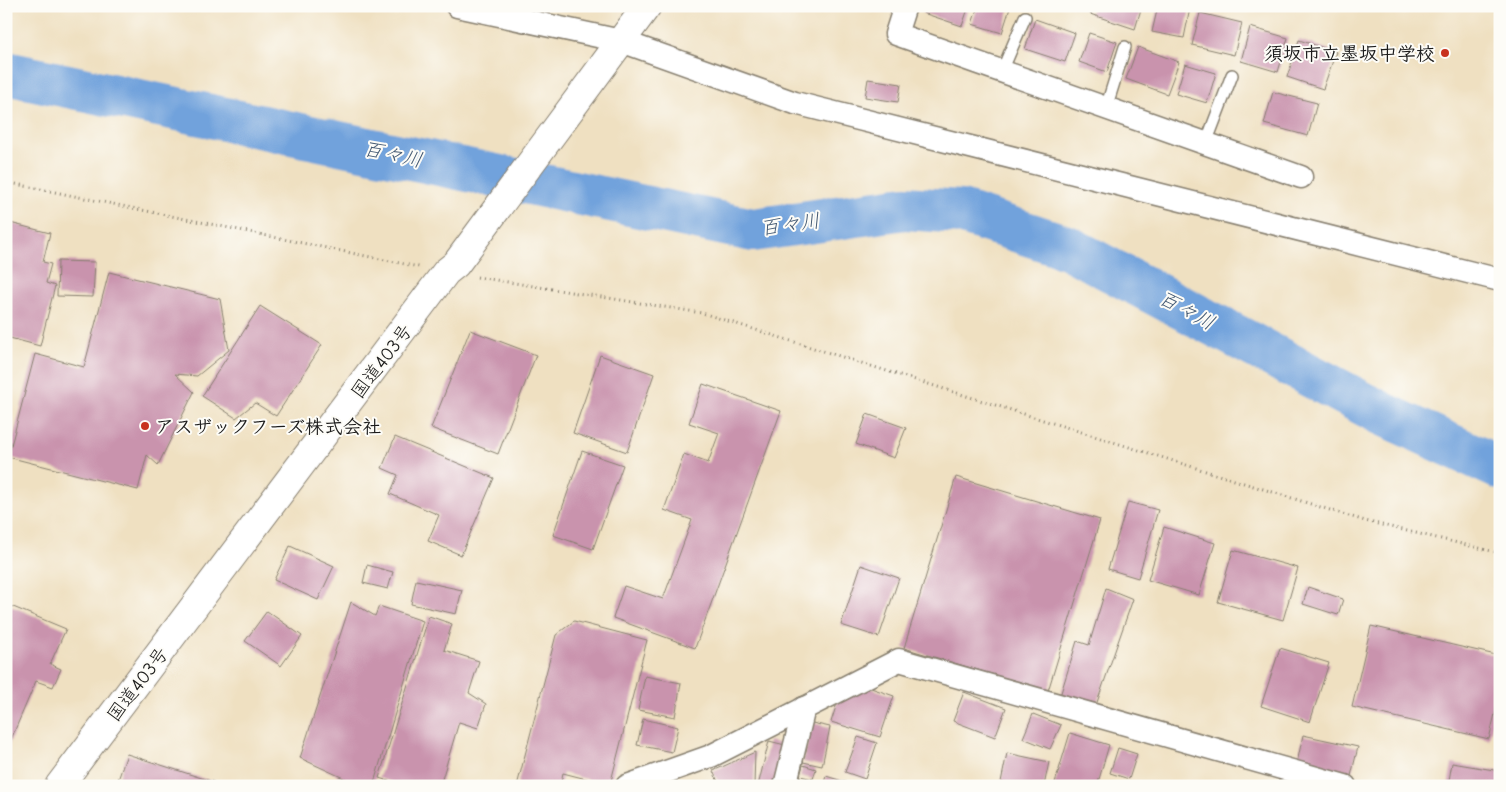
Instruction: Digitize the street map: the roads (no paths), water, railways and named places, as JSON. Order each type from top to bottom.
[{"type":"highway","name":"国道403号","points":[[59,786],[647,6]]},
{"type":"street","points":[[457,6],[617,47],[795,103],[1500,280]]},
{"type":"street","points":[[905,6],[896,34],[1301,177]]},
{"type":"street","points":[[627,786],[711,756],[898,660],[1337,785]]},
{"type":"street","points":[[785,786],[804,708]]},
{"type":"lane","points":[[1002,71],[1025,16]]},
{"type":"lane","points":[[1106,108],[1125,47]]},
{"type":"lane","points":[[1206,143],[1232,75]]},
{"type":"waterway","name":"百々川","points":[[6,73],[753,230],[905,208],[961,212],[1067,247],[1383,414],[1500,468]]},
{"type":"place","name":"須坂市立墨坂中学校","points":[[1445,53]]},
{"type":"place","name":"アスザックフーズ株式会社","points":[[145,426]]}]
